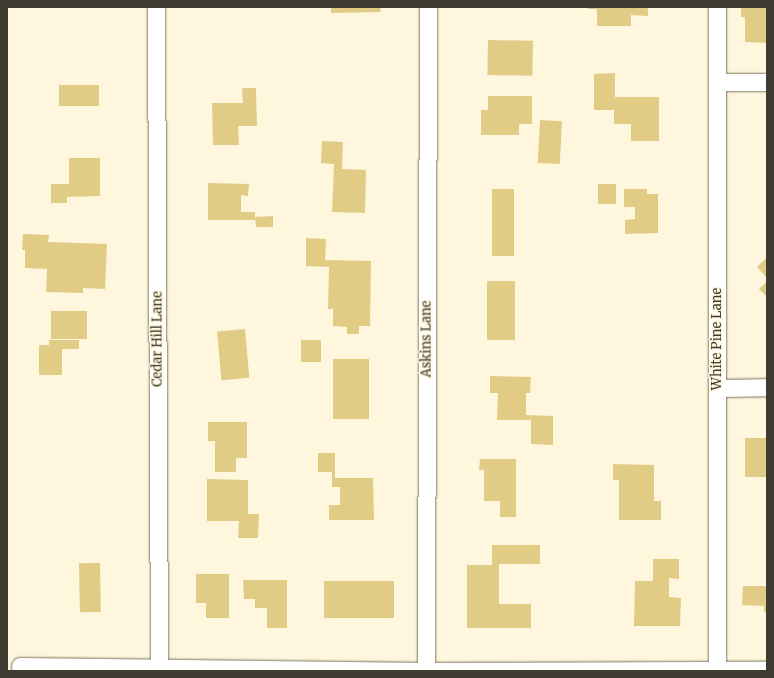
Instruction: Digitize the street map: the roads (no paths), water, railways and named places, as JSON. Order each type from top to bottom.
[{"type":"street","name":"Cedar Hill Lane","points":[[156,7],[159,669]]},
{"type":"street","name":"Askins Lane","points":[[426,671],[428,7]]},
{"type":"street","name":"White Pine Lane","points":[[717,7],[717,671]]},
{"type":"street","points":[[718,82],[767,82]]},
{"type":"street","points":[[717,388],[767,387]]},
{"type":"street","points":[[20,666],[159,669],[426,671],[767,670]]}]
